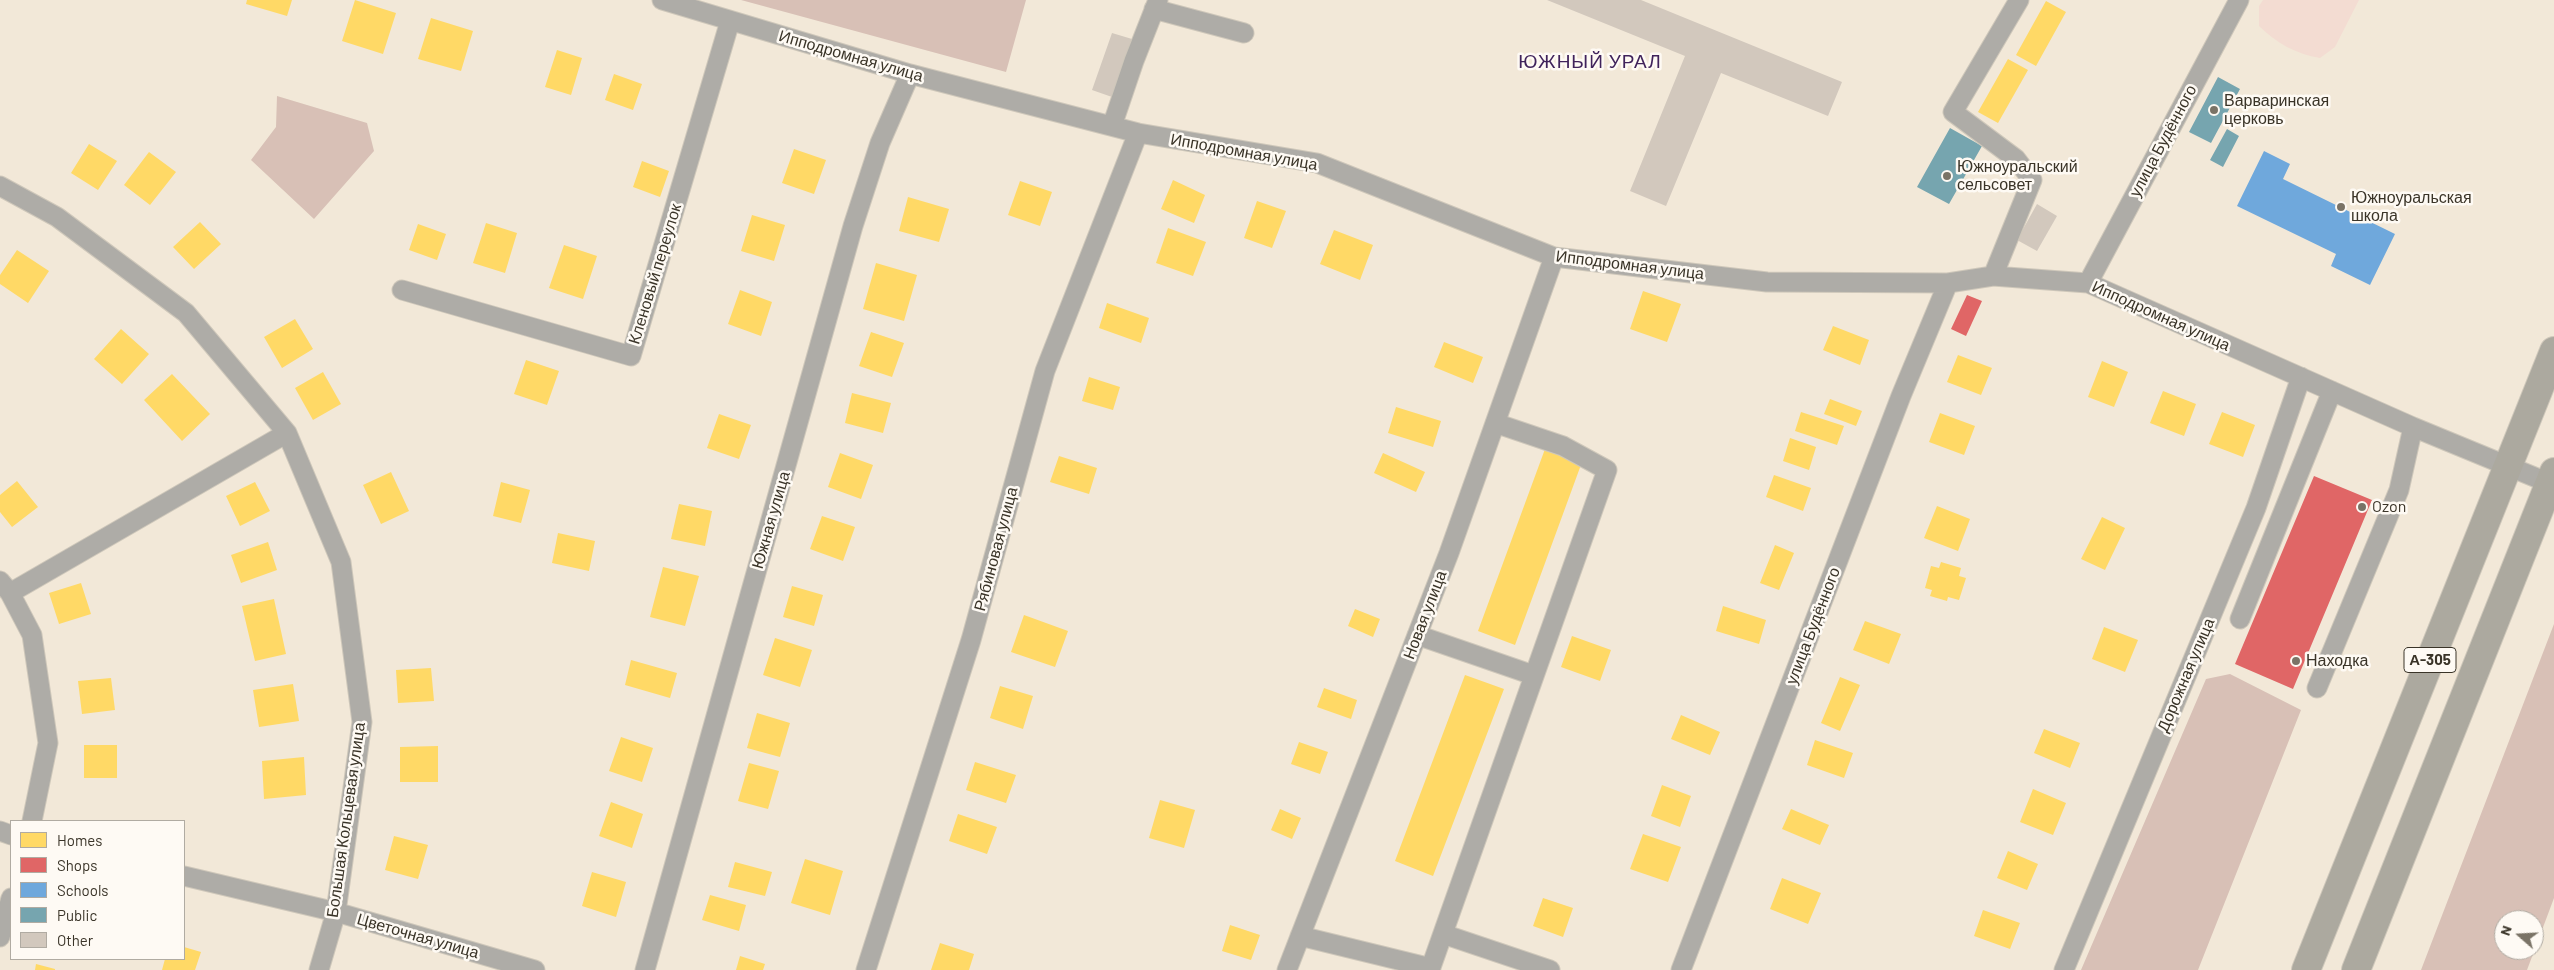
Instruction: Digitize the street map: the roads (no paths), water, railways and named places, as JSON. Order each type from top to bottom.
[{"type":"highway","name":"А-305","points":[[2306,970],[2554,351]]},
{"type":"highway","name":"А-305","points":[[2356,970],[2552,477]]},
{"type":"street","name":"Ипподромная улица","points":[[662,0],[910,74],[1138,133],[1318,163],[1554,257],[1766,282],[1948,283],[1993,276],[2088,282],[2332,391],[2508,466],[2552,477]]},
{"type":"street","points":[[1993,276],[2032,180],[2016,159],[1952,112],[2019,0]]},
{"type":"street","name":"улица Будённого","points":[[2088,282],[2238,0]]},
{"type":"street","points":[[1112,126],[1156,4],[1244,32]]},
{"type":"street","name":"Кленовый переулок","points":[[402,290],[630,356],[730,21]]},
{"type":"street","name":"Южная улица","points":[[645,970],[854,226],[880,143],[910,74]]},
{"type":"street","name":"Рябиновая улица","points":[[866,970],[971,640],[1045,371],[1138,133]]},
{"type":"street","name":"Большая Кольцевая улица","points":[[0,186],[57,217],[186,313],[287,434],[341,562],[362,722],[336,912],[319,970]]},
{"type":"street","name":"Новая улица","points":[[1287,970],[1417,635],[1554,257]]},
{"type":"street","name":"улица Будённого","points":[[1681,970],[1901,396],[1948,283]]},
{"type":"street","name":"Дорожная улица","points":[[2064,970],[2256,508],[2301,377]]},
{"type":"street","points":[[2240,619],[2332,391]]},
{"type":"street","points":[[1300,936],[1431,969],[1533,675],[1607,470],[1563,446],[1495,423]]},
{"type":"street","points":[[2317,688],[2400,490],[2413,426]]},
{"type":"street","points":[[32,820],[48,743],[32,635],[5,587],[287,434]]},
{"type":"street","points":[[1417,635],[1533,675]]},
{"type":"street","name":"Цветочная улица","points":[[185,876],[336,912],[535,970]]},
{"type":"street","points":[[0,937],[10,902]]},
{"type":"street","points":[[1443,934],[1550,970]]},
{"type":"place","name":"Варваринская церковь","points":[[2214,110]]},
{"type":"place","name":"Южноуральский сельсовет","points":[[1947,176]]},
{"type":"place","name":"Южноуральская школа","points":[[2341,207]]},
{"type":"place","name":"Ozon","points":[[2362,507]]},
{"type":"place","name":"Находка","points":[[2296,661]]},
{"type":"district","name":"ЮЖНЫЙ УРАЛ","points":[[1590,62]]}]
